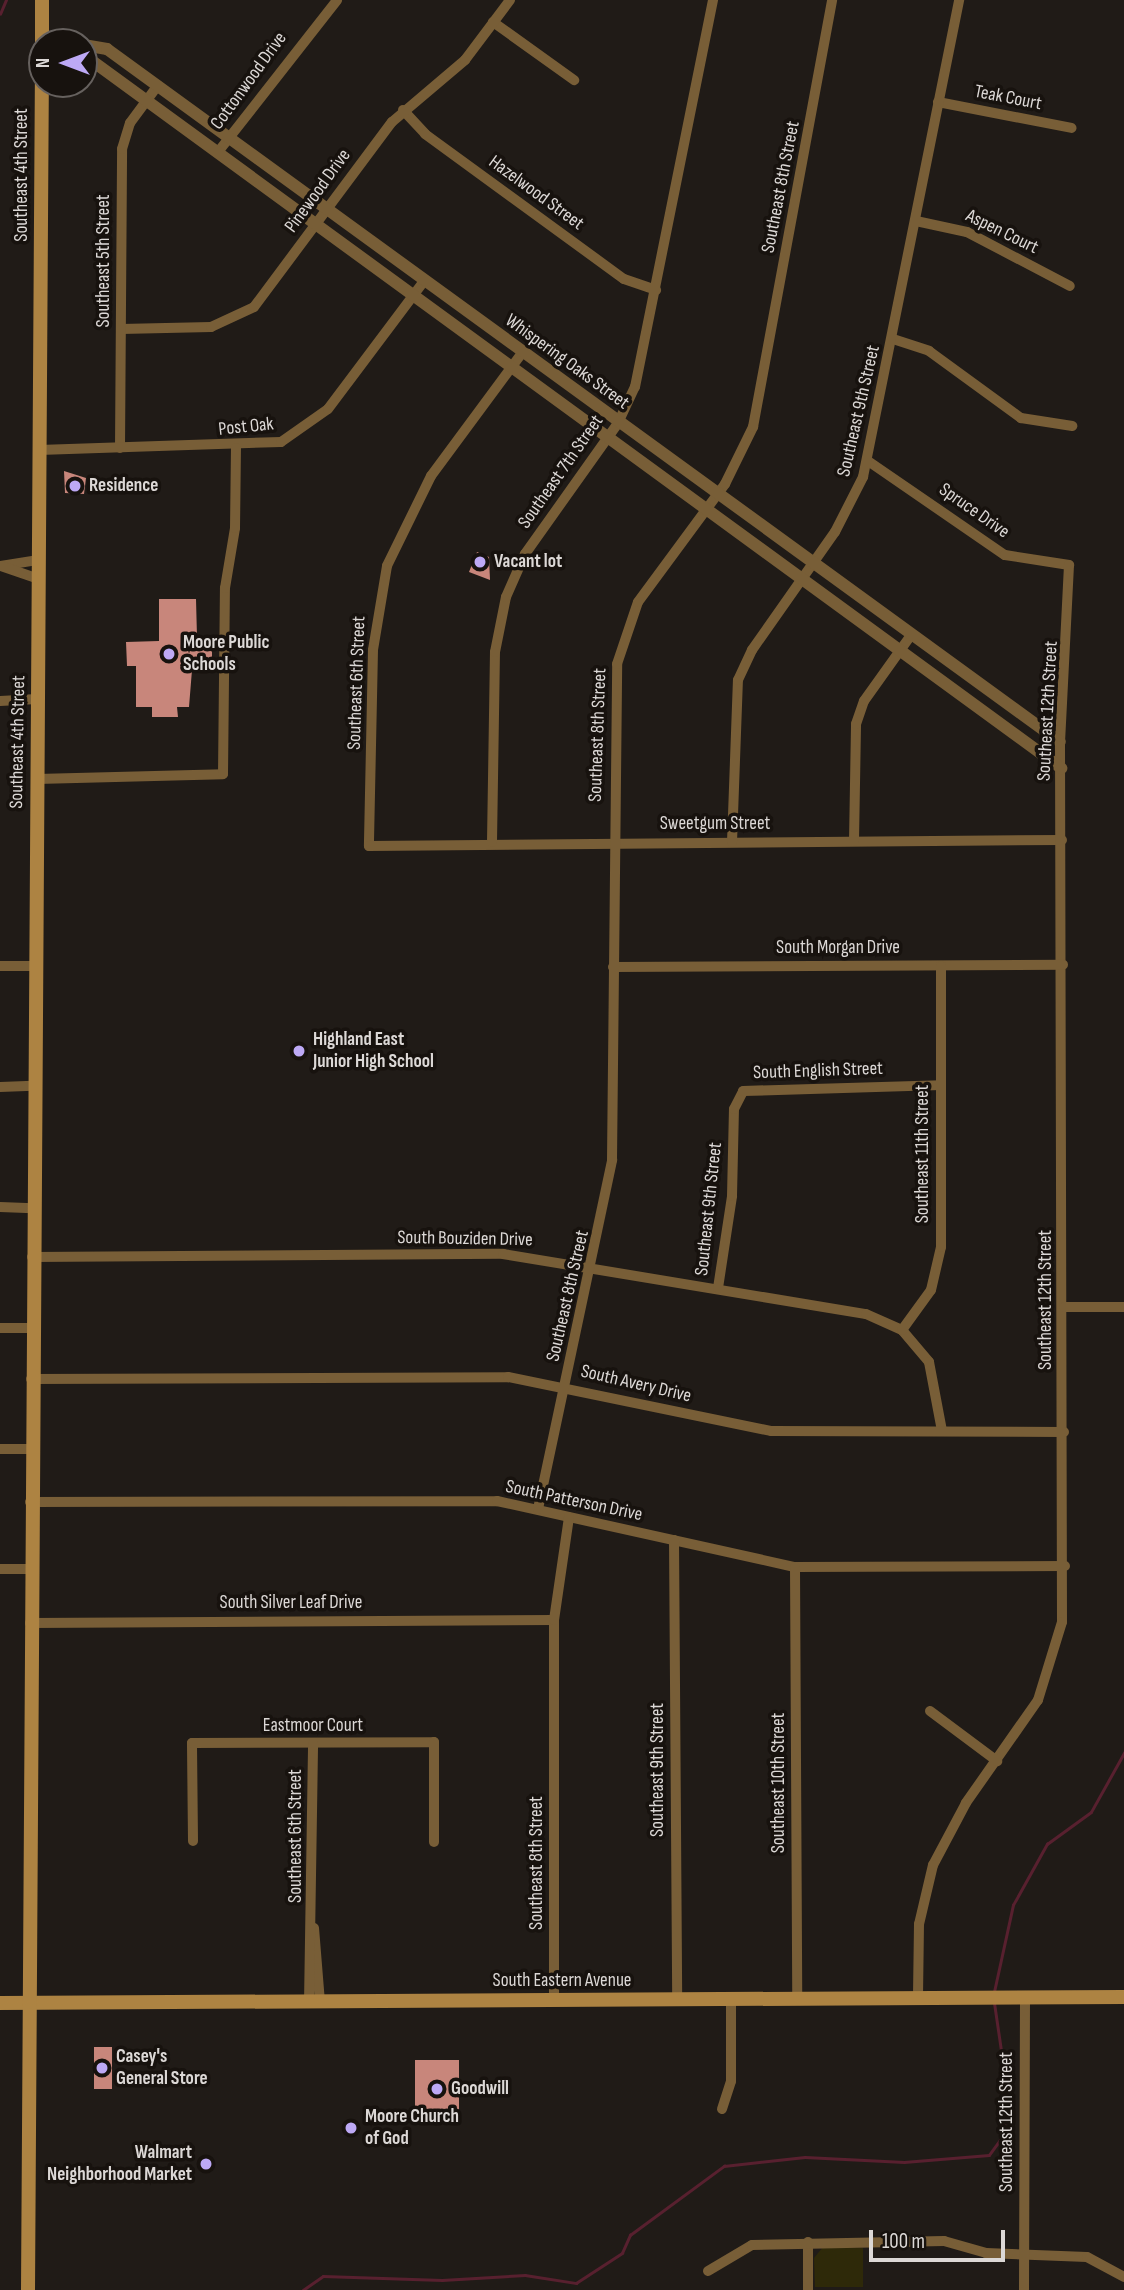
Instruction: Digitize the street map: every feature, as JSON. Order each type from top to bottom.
[{"type":"main road","points":[[42,28],[43,0]]},
{"type":"main road","name":"Southeast 4th Street","points":[[28,2290],[31,1328],[42,98]]},
{"type":"main road","name":"South Eastern Avenue","points":[[0,2003],[1124,1997]]},
{"type":"street","name":"Cottonwood Drive","points":[[218,152],[337,0]]},
{"type":"street","name":"Pinewood Drive","points":[[121,329],[232,321],[264,295],[403,110],[465,60],[510,0]]},
{"type":"street","name":"Southeast 7th Street","points":[[492,842],[495,652],[506,597],[525,554],[618,423],[638,380],[713,0]]},
{"type":"street","name":"Southeast 8th Street","points":[[538,1509],[593,1266],[613,1149],[612,842],[621,644],[638,602],[716,494],[756,415],[832,0]]},
{"type":"street","name":"Southeast 9th Street","points":[[732,842],[738,680],[801,579],[846,514],[868,461],[959,0]]},
{"type":"street","points":[[493,22],[574,80]]},
{"type":"street","name":"Whispering Oaks Street","points":[[98,44],[230,136],[522,353],[1060,742]]},
{"type":"street","name":"Whispering Oaks Street","points":[[98,65],[1061,768]]},
{"type":"street","name":"Southeast 5th Street","points":[[120,448],[122,149],[125,132],[158,85]]},
{"type":"street","name":"Teak Court","points":[[938,102],[1072,128]]},
{"type":"street","name":"Hazelwood Street","points":[[403,110],[425,134],[624,279],[656,290]]},
{"type":"street","name":"Aspen Court","points":[[916,221],[967,232],[1070,286]]},
{"type":"street","name":"Post Oak","points":[[39,450],[236,448],[281,442],[309,427],[424,281]]},
{"type":"street","points":[[893,339],[929,351],[1021,418],[1072,426]]},
{"type":"street","name":"Southeast 6th Street","points":[[369,846],[373,650],[387,566],[420,494],[522,353]]},
{"type":"street","points":[[37,779],[223,774],[225,588],[235,528],[236,448]]},
{"type":"street","name":"Spruce Drive","points":[[868,461],[1005,555],[1069,565]]},
{"type":"street","points":[[1,566],[39,560]]},
{"type":"street","name":"Southeast 12th Street","points":[[918,1998],[919,1924],[933,1865],[1050,1672],[1060,1638],[1065,1566],[1060,742],[1069,565]]},
{"type":"street","points":[[1,566],[39,579]]},
{"type":"street","points":[[854,841],[856,724],[911,635]]},
{"type":"street","points":[[0,701],[37,699]]},
{"type":"street","name":"Sweetgum Street","points":[[369,846],[492,842],[1062,840]]},
{"type":"street","name":"South Morgan Drive","points":[[612,967],[1063,965]]},
{"type":"street","points":[[0,966],[34,966]]},
{"type":"street","name":"Southeast 11th Street","points":[[902,1330],[927,1299],[939,1265],[941,966]]},
{"type":"street","name":"South English Street","points":[[740,1094],[766,1087],[940,1085]]},
{"type":"street","points":[[0,1087],[33,1086]]},
{"type":"street","name":"Southeast 9th Street","points":[[718,1288],[740,1094]]},
{"type":"street","points":[[0,1208],[33,1208]]},
{"type":"street","name":"South Bouziden Drive","points":[[32,1257],[503,1254],[593,1266],[866,1314],[902,1330],[934,1373],[942,1432]]},
{"type":"street","points":[[1064,1307],[1124,1307]]},
{"type":"street","points":[[0,1328],[31,1328]]},
{"type":"street","name":"South Avery Drive","points":[[31,1379],[508,1377],[566,1385],[771,1431],[1064,1432]]},
{"type":"street","points":[[0,1449],[31,1449]]},
{"type":"street","name":"South Patterson Drive","points":[[30,1502],[498,1501],[795,1567],[1065,1566]]},
{"type":"street","name":"Southeast 8th Street","points":[[554,2000],[554,1620],[569,1517]]},
{"type":"street","name":"Southeast 9th Street","points":[[674,1540],[677,1999]]},
{"type":"street","name":"Southeast 10th Street","points":[[795,1567],[797,1999]]},
{"type":"street","points":[[0,1569],[30,1569]]},
{"type":"street","name":"South Silver Leaf Drive","points":[[30,1623],[554,1620]]},
{"type":"street","points":[[930,1711],[997,1761]]},
{"type":"street","name":"Eastmoor Court","points":[[192,1841],[192,1743],[433,1742],[434,1842]]},
{"type":"street","name":"Southeast 6th Street","points":[[313,1744],[314,2003]]},
{"type":"street","name":"Southeast 12th Street","points":[[1024,2290],[1025,1997]]},
{"type":"street","points":[[722,2109],[732,2081],[731,1999]]},
{"type":"street","points":[[708,2271],[740,2248],[807,2242],[944,2241],[979,2252],[1087,2257],[1124,2277]]},
{"type":"street","points":[[807,2242],[808,2290]]},
{"type":"shaded area","points":[[823,2247],[863,2248],[863,2287],[815,2287],[814,2258]]},
{"type":"building","name":"Residence","points":[[64,471],[86,478],[84,494],[65,493]]},
{"type":"building","name":"Vacant lot","points":[[477,552],[489,557],[490,580],[469,572]]},
{"type":"building","name":"Moore Public Schools","points":[[159,599],[196,599],[197,637],[212,637],[212,670],[192,670],[189,707],[177,707],[178,717],[152,717],[152,707],[136,707],[136,666],[127,666],[126,642],[159,641]]},
{"type":"building","name":"Casey's General Store","points":[[94,2047],[112,2047],[112,2089],[94,2089]]},
{"type":"building","name":"Goodwill","points":[[415,2060],[459,2060],[459,2117],[415,2117]]},
{"type":"waterway","points":[[0,14],[6,0]]},
{"type":"waterway","points":[[994,1992],[1013,1905],[1047,1844],[1091,1812],[1124,1753]]},
{"type":"waterway","points":[[303,2290],[323,2276],[442,2280],[525,2275],[576,2283],[622,2253],[630,2235],[724,2166],[805,2157],[904,2162],[989,2155],[1003,2136],[1007,2092],[994,2003]]},
{"type":"place","name":"Residence","points":[[75,486]]},
{"type":"place","name":"Vacant lot","points":[[480,562]]},
{"type":"place","name":"Moore Public Schools","points":[[169,654]]},
{"type":"place","name":"Highland East Junior High School","points":[[299,1051]]},
{"type":"place","name":"Casey's General Store","points":[[102,2068]]},
{"type":"place","name":"Goodwill","points":[[437,2089]]},
{"type":"place","name":"Moore Church of God","points":[[351,2128]]},
{"type":"place","name":"Walmart Neighborhood Market","points":[[206,2164]]}]
